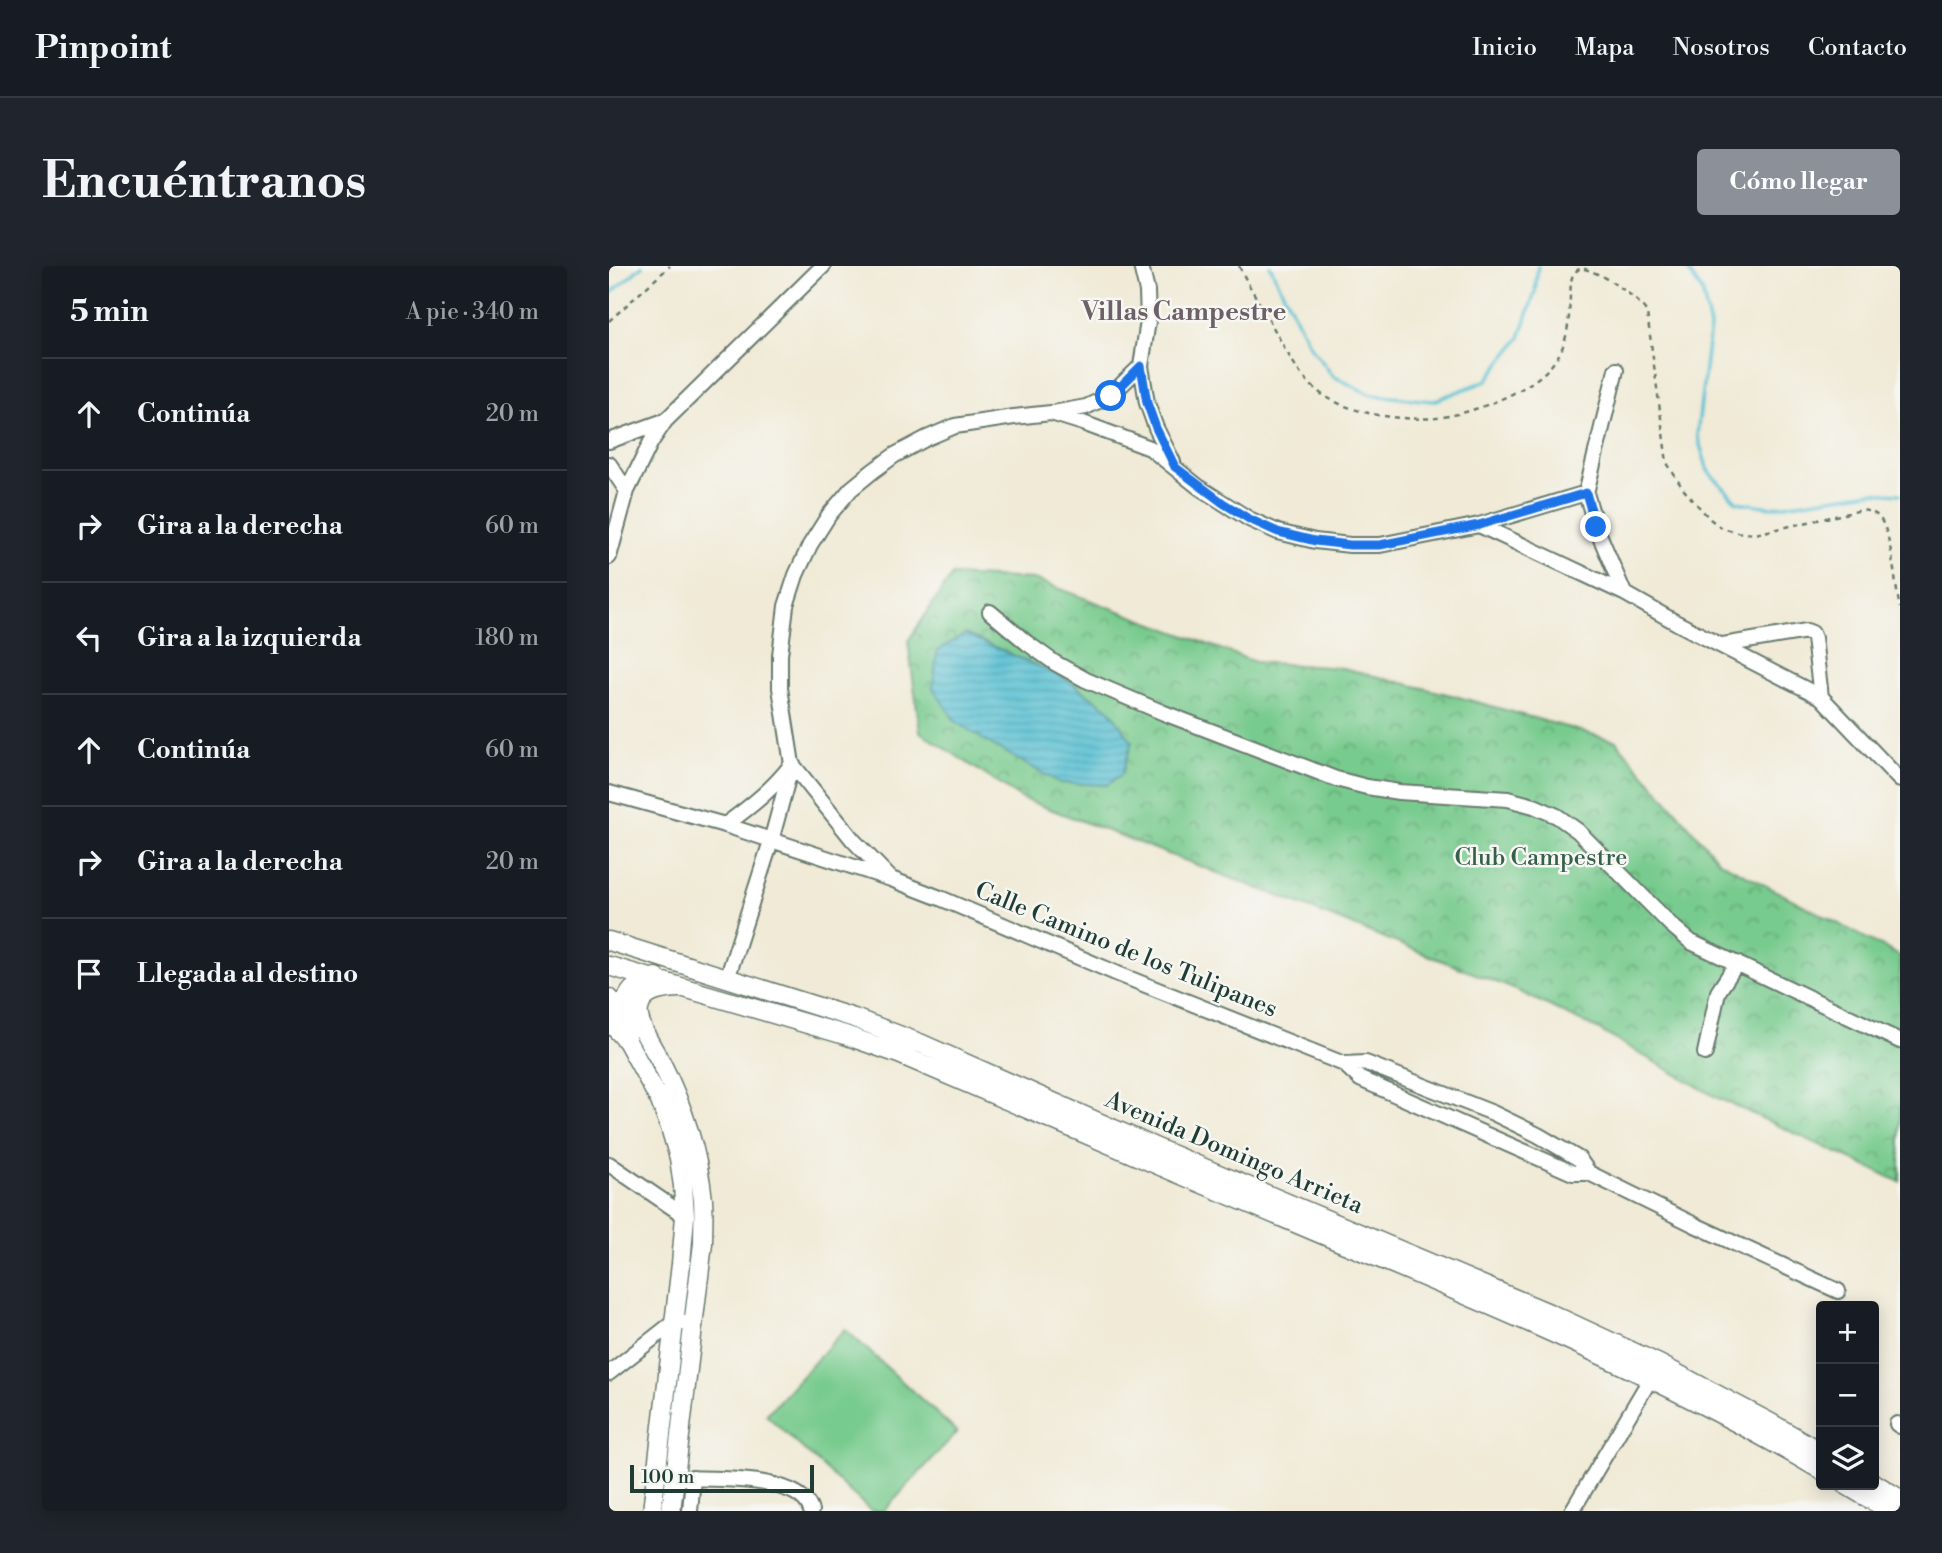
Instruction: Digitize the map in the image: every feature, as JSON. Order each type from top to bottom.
[{"type":"main road","name":"Avenida Domingo Arrieta","points":[[609,941],[878,1027],[1156,1156]]},
{"type":"main road","name":"Avenida Domingo Arrieta","points":[[609,966],[845,1035],[1156,1156],[1546,1320],[1654,1372],[1771,1423],[1816,1449]]},
{"type":"main road","points":[[616,1017],[627,996],[640,983],[693,967]]},
{"type":"main road","points":[[722,1000],[727,979]]},
{"type":"main road","points":[[671,1511],[684,1478],[694,1324],[703,1243],[703,1203],[699,1166],[682,1108],[641,1024],[639,1008],[644,998],[652,992],[685,988]]},
{"type":"main road","points":[[609,998],[627,1041],[660,1101],[670,1127],[679,1157],[685,1216],[652,1511]]},
{"type":"main road","points":[[616,1017],[656,1051]]},
{"type":"main road","name":"Avenida Domingo Arrieta","points":[[1654,1372],[1816,1467]]},
{"type":"main road","points":[[1879,1489],[1891,1502]]},
{"type":"main road","points":[[1859,1490],[1891,1502]]},
{"type":"street","points":[[609,557],[628,491],[651,442],[665,421],[823,266]]},
{"type":"street","points":[[1142,266],[1147,291],[1148,321],[1141,366],[1147,403],[1175,467]]},
{"type":"street","points":[[1051,413],[1086,407],[1111,396],[1141,366]]},
{"type":"street","points":[[1616,370],[1586,493],[1596,527],[1624,593]]},
{"type":"street","name":"Calle Camino de los Tulipanes","points":[[727,979],[771,841],[792,764],[780,688],[780,655],[786,606],[810,545],[829,515],[851,489],[895,455],[955,426],[1051,413],[1150,448],[1200,488],[1249,519],[1278,532],[1315,541],[1350,545],[1380,545],[1479,525],[1586,493]]},
{"type":"street","points":[[609,440],[665,421]]},
{"type":"street","points":[[609,464],[628,491]]},
{"type":"street","points":[[1479,525],[1624,593],[1821,697],[1900,780]]},
{"type":"street","points":[[989,612],[1055,663],[1086,680],[1336,779],[1399,792],[1508,799],[1557,816],[1578,831],[1691,942],[1900,1041]]},
{"type":"street","points":[[1723,645],[1807,631],[1812,633],[1821,697]]},
{"type":"street","points":[[725,825],[778,783],[792,764]]},
{"type":"street","name":"Calle Camino de los Tulipanes","points":[[792,764],[853,840],[891,879]]},
{"type":"street","name":"Calle Camino de los Tulipanes","points":[[609,793],[725,825],[891,879],[1118,974],[1344,1064],[1360,1079],[1573,1173],[1589,1173],[1838,1291]]},
{"type":"street","points":[[1705,1053],[1718,992],[1737,962]]},
{"type":"street","name":"Calle Camino de los Tulipanes","points":[[1344,1064],[1366,1063],[1493,1113],[1579,1159],[1589,1173]]},
{"type":"street","points":[[609,1164],[685,1216]]},
{"type":"street","points":[[609,1373],[674,1322],[694,1324]]},
{"type":"street","points":[[1572,1511],[1654,1372]]},
{"type":"street","points":[[690,1511],[684,1478],[774,1484],[795,1493],[809,1504],[811,1511]]},
{"type":"path","points":[[609,321],[670,266]]},
{"type":"path","points":[[1240,266],[1287,352],[1315,389],[1337,402],[1364,412],[1418,418],[1437,418],[1483,406],[1514,393],[1546,371],[1556,360],[1565,339],[1573,274],[1581,268],[1590,271],[1631,295],[1647,313],[1663,449],[1667,463],[1683,489],[1710,519],[1720,527],[1755,534],[1862,510],[1871,512],[1883,523],[1900,608]]},
{"type":"green space","name":"Club Campestre","points":[[952,575],[1034,579],[1255,662],[1343,668],[1616,741],[1719,861],[1900,956],[1900,1182],[1716,1097],[1597,1029],[1516,990],[1021,798],[920,732],[908,641]]},
{"type":"green space","points":[[845,1329],[957,1432],[884,1511],[871,1511],[766,1415]]},
{"type":"water","points":[[965,634],[1063,677],[1110,710],[1132,742],[1122,774],[1107,785],[1060,783],[955,721],[933,688],[937,651]]},
{"type":"waterway","points":[[609,295],[642,266]]},
{"type":"waterway","points":[[1270,266],[1310,346],[1333,376],[1371,395],[1433,401],[1486,381],[1520,338],[1535,292],[1538,266]]},
{"type":"waterway","points":[[1685,266],[1702,291],[1710,327],[1697,435],[1708,471],[1737,502],[1771,507],[1871,492],[1900,494]]},
{"type":"district","name":"Villas Campestre","points":[[1184,312]]},
{"type":"route","points":[[1111,396],[1141,366],[1147,403],[1175,467],[1223,503],[1278,532],[1315,541],[1380,545],[1479,525],[1586,493],[1596,527]]}]
